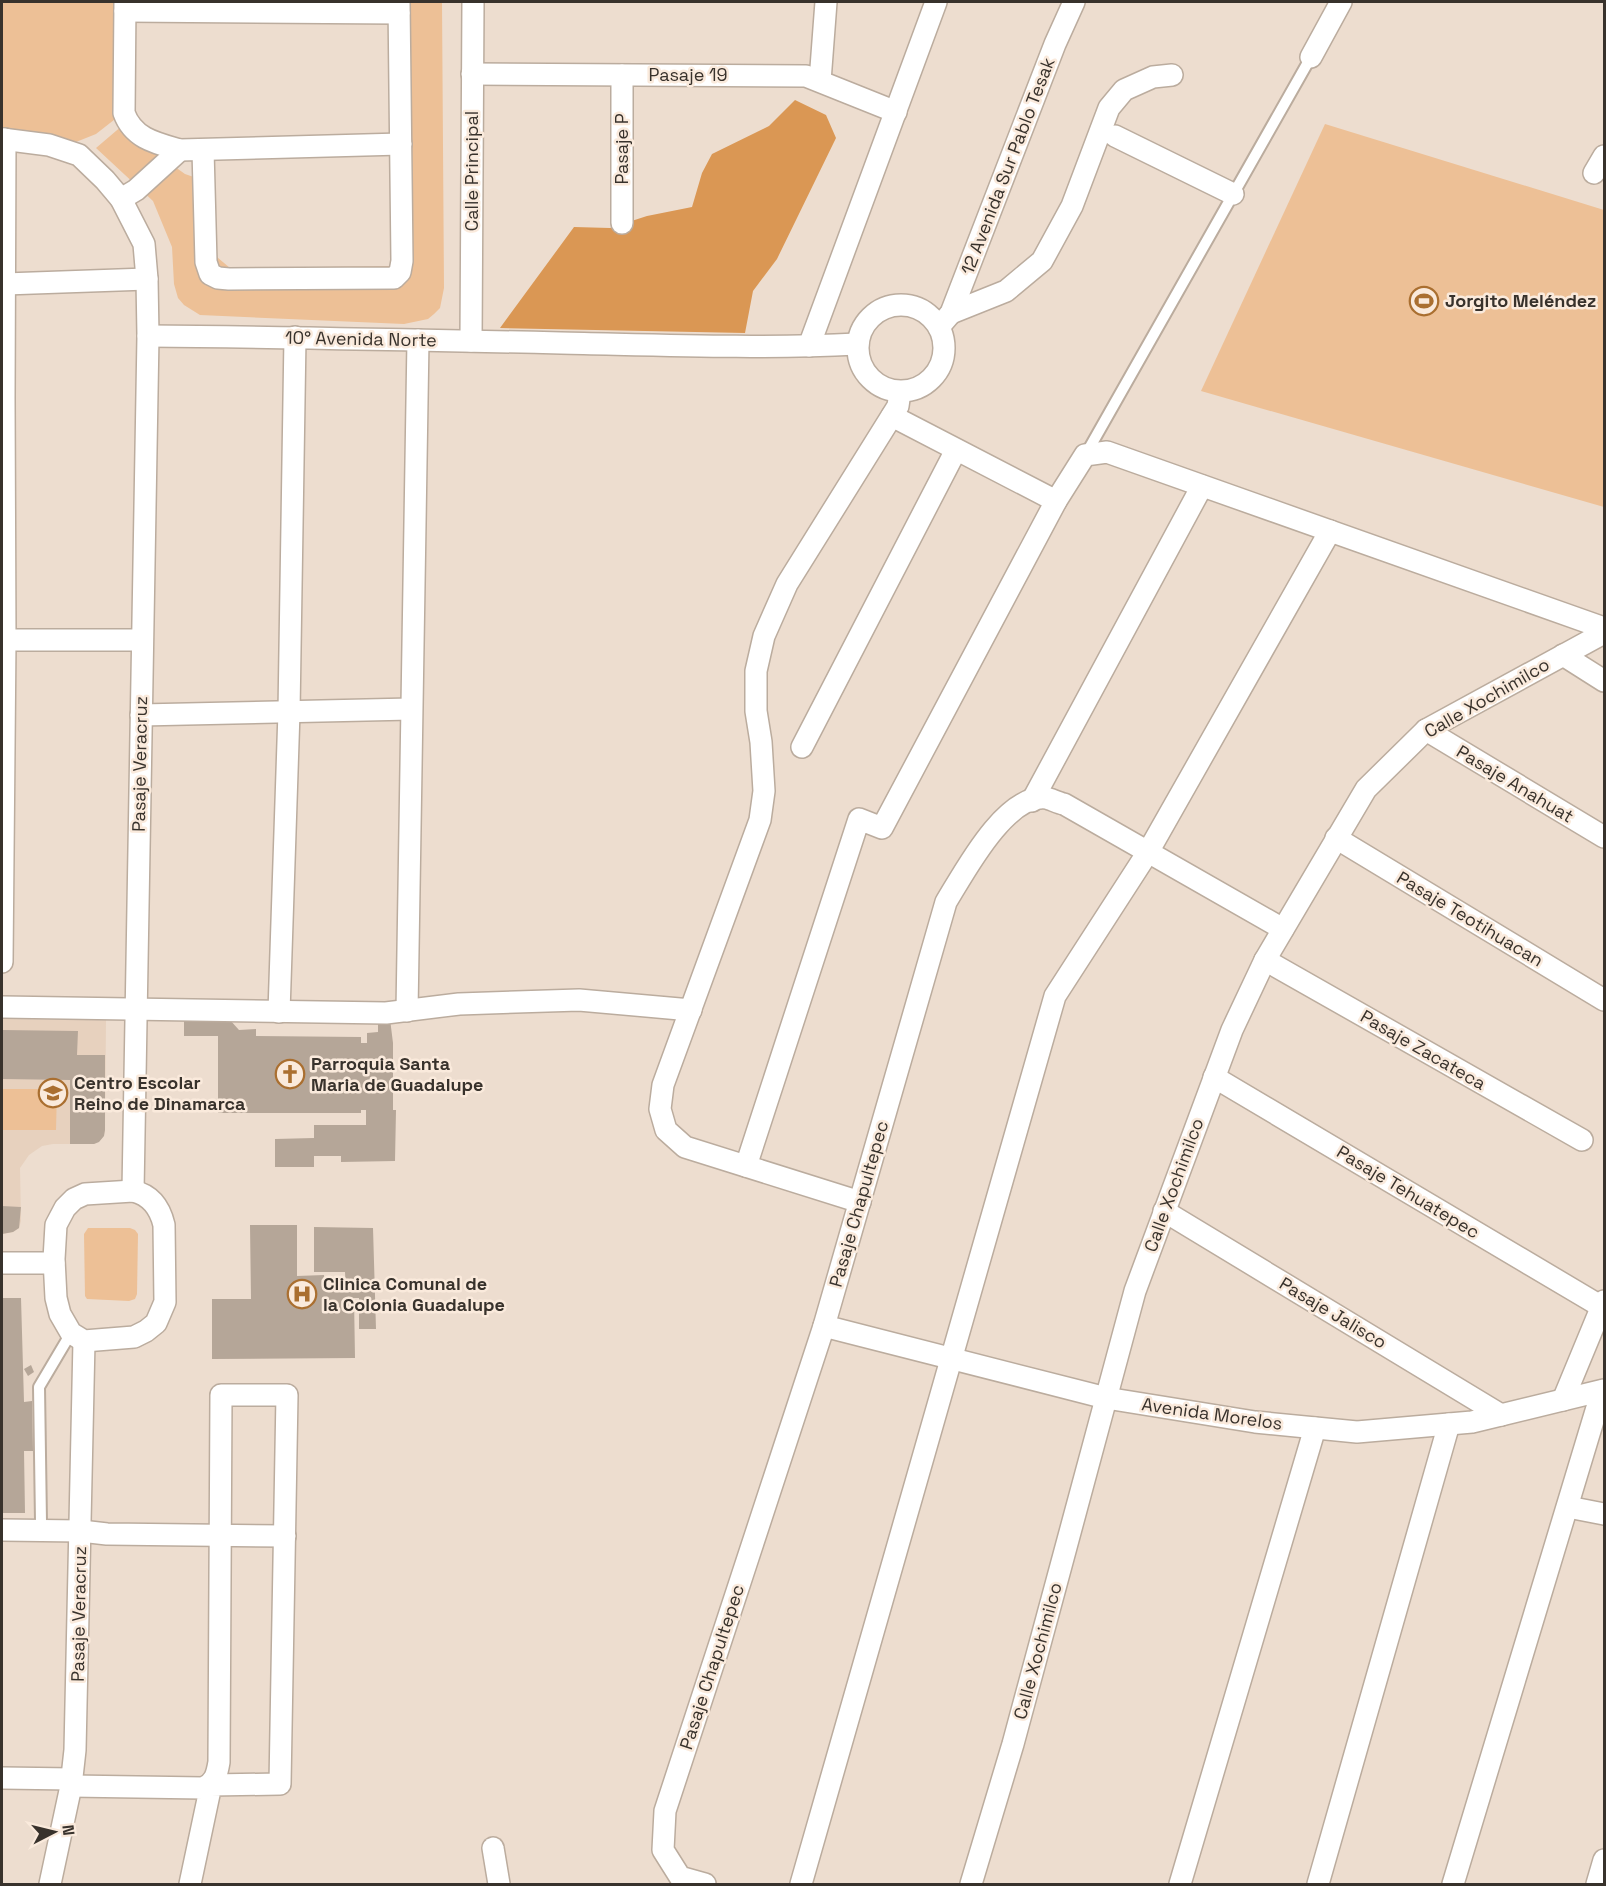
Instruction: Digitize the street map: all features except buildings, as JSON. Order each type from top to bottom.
[{"type":"street","name":"Calle Principal","points":[[471,341],[473,2]]},
{"type":"street","points":[[820,81],[826,2]]},
{"type":"street","points":[[809,346],[936,2]]},
{"type":"street","name":"12 Avenida Sur Pablo Tesak","points":[[945,320],[1055,44],[1074,2]]},
{"type":"street","points":[[1311,57],[1341,2]]},
{"type":"street","points":[[204,150],[206,262],[210,274],[218,278],[229,279],[394,278],[400,272],[402,261],[401,144],[399,7],[124,6],[124,112],[129,125],[138,134],[159,144],[180,150],[401,144]]},
{"type":"street","name":"Pasaje 19","points":[[472,74],[806,76],[896,112]]},
{"type":"street","name":"Pasaje P","points":[[622,75],[622,224]]},
{"type":"street","points":[[945,320],[944,355],[939,369],[930,381],[916,389],[900,392],[886,389],[866,375],[859,361],[857,344],[860,332],[870,316],[883,308],[897,304],[912,305],[945,320],[1006,291],[1042,261],[1072,206],[1109,108],[1124,90],[1153,77],[1172,75]]},
{"type":"street","points":[[1115,136],[1233,194]]},
{"type":"street","points":[[2,962],[3,139],[49,146],[79,155],[121,199],[144,244],[148,336]]},
{"type":"street","points":[[121,199],[136,190],[180,150]]},
{"type":"street","points":[[4,271],[147,279]]},
{"type":"street","name":"10° Avenida Norte","points":[[148,336],[809,346],[857,344]]},
{"type":"street","name":"Pasaje Veracruz","points":[[133,1191],[148,336]]},
{"type":"street","points":[[279,1011],[289,712],[295,337]]},
{"type":"street","points":[[406,1011],[418,340]]},
{"type":"street","points":[[860,1202],[685,1147],[666,1130],[660,1109],[663,1084],[760,820],[764,791],[761,742],[756,711],[756,671],[764,636],[787,584],[898,406],[900,392]]},
{"type":"street","points":[[892,416],[1056,501]]},
{"type":"street","points":[[802,747],[956,450]]},
{"type":"street","points":[[746,1166],[859,819],[882,828],[1056,501],[1085,455],[1107,452],[1605,630]]},
{"type":"street","points":[[1032,801],[1202,486]]},
{"type":"street","points":[[801,1884],[1055,996],[1148,852],[1330,531]]},
{"type":"street","name":"Calle Xochimilco","points":[[971,1884],[1013,1744],[1135,1291],[1232,1030],[1265,960],[1366,789],[1426,730],[1605,630]]},
{"type":"street","points":[[3,640],[142,640]]},
{"type":"street","points":[[1563,655],[1605,681]]},
{"type":"street","points":[[141,715],[411,709]]},
{"type":"street","name":"Pasaje Anahuat","points":[[1426,730],[1605,837]]},
{"type":"street","points":[[1032,801],[1046,798],[1064,804],[1283,929]]},
{"type":"street","name":"Pasaje Chapultepec","points":[[705,1884],[680,1877],[663,1850],[665,1811],[824,1326],[946,902],[981,845],[1009,812],[1032,801]]},
{"type":"street","name":"Pasaje Teotihuacan","points":[[1336,838],[1605,1000]]},
{"type":"street","name":"Pasaje Zacateca","points":[[1265,960],[1582,1140]]},
{"type":"street","points":[[2,1007],[386,1013],[459,1004],[579,1000],[691,1010]]},
{"type":"street","name":"Pasaje Tehuatepec","points":[[1214,1077],[1603,1304]]},
{"type":"street","points":[[133,1191],[141,1193],[153,1202],[161,1214],[164,1225],[165,1302],[163,1308],[156,1323],[134,1337],[78,1337],[60,1314],[56,1298],[54,1263],[56,1225],[65,1208],[74,1199],[85,1194],[133,1191]]},
{"type":"street","name":"Pasaje Jalisco","points":[[1164,1211],[1501,1415]]},
{"type":"street","points":[[2,1263],[54,1263]]},
{"type":"street","points":[[1563,1400],[1603,1304]]},
{"type":"street","name":"Avenida Morelos","points":[[824,1326],[1106,1398],[1255,1422],[1357,1432],[1472,1422],[1603,1390]]},
{"type":"street","name":"Pasaje Veracruz","points":[[50,1884],[71,1783],[75,1750],[81,1531],[78,1337]]},
{"type":"street","points":[[1453,1884],[1603,1390]]},
{"type":"street","points":[[2,1778],[203,1788],[211,1785],[280,1784],[287,1395],[221,1395],[219,1762],[217,1775],[211,1785],[189,1884]]},
{"type":"street","points":[[1318,1884],[1449,1424]]},
{"type":"street","points":[[1180,1884],[1315,1428]]},
{"type":"street","points":[[1568,1507],[1605,1514]]},
{"type":"street","points":[[2,1530],[285,1536]]},
{"type":"street","points":[[494,1848],[499,1884]]},
{"type":"street","points":[[1597,1884],[1605,1860]]},
{"type":"lane","points":[[1085,455],[1311,57]]},
{"type":"lane","points":[[41,1522],[39,1387],[78,1337]]},
{"type":"shaded area","points":[[2,2],[117,2],[119,116],[96,134],[76,142],[2,128]]},
{"type":"shaded area","points":[[393,2],[442,2],[444,288],[440,308],[428,319],[404,324],[200,315],[184,305],[178,298],[174,284],[172,247],[153,201],[96,148],[123,125],[154,152],[185,174],[208,182],[211,252],[230,268],[395,266]]},
{"type":"shaded area","points":[[795,100],[826,115],[836,138],[777,259],[753,291],[745,333],[500,328],[574,227],[610,228],[647,216],[692,207],[702,173],[712,154],[769,126]]},
{"type":"shaded area","name":"Jorgito Meléndez","points":[[1325,124],[1604,210],[1604,507],[1201,391]]},
{"type":"shaded area","name":"Centro Escolar Reino de Dinamarca","points":[[2,1019],[106,1020],[105,1130],[103,1137],[94,1144],[42,1146],[29,1155],[20,1168],[21,1221],[19,1228],[2,1234]]},
{"type":"shaded area","points":[[2,1089],[57,1089],[56,1130],[2,1130]]},
{"type":"shaded area","points":[[88,1228],[130,1228],[138,1234],[135,1299],[129,1301],[87,1299],[85,1296],[84,1234]]},
{"type":"place","name":"Jorgito Meléndez","points":[[1424,301]]},
{"type":"place","name":"Parroquia Santa Maria de Guadalupe","points":[[290,1074]]},
{"type":"place","name":"Centro Escolar Reino de Dinamarca","points":[[53,1093]]},
{"type":"place","name":"Clinica Comunal de la Colonia Guadalupe","points":[[302,1294]]}]
